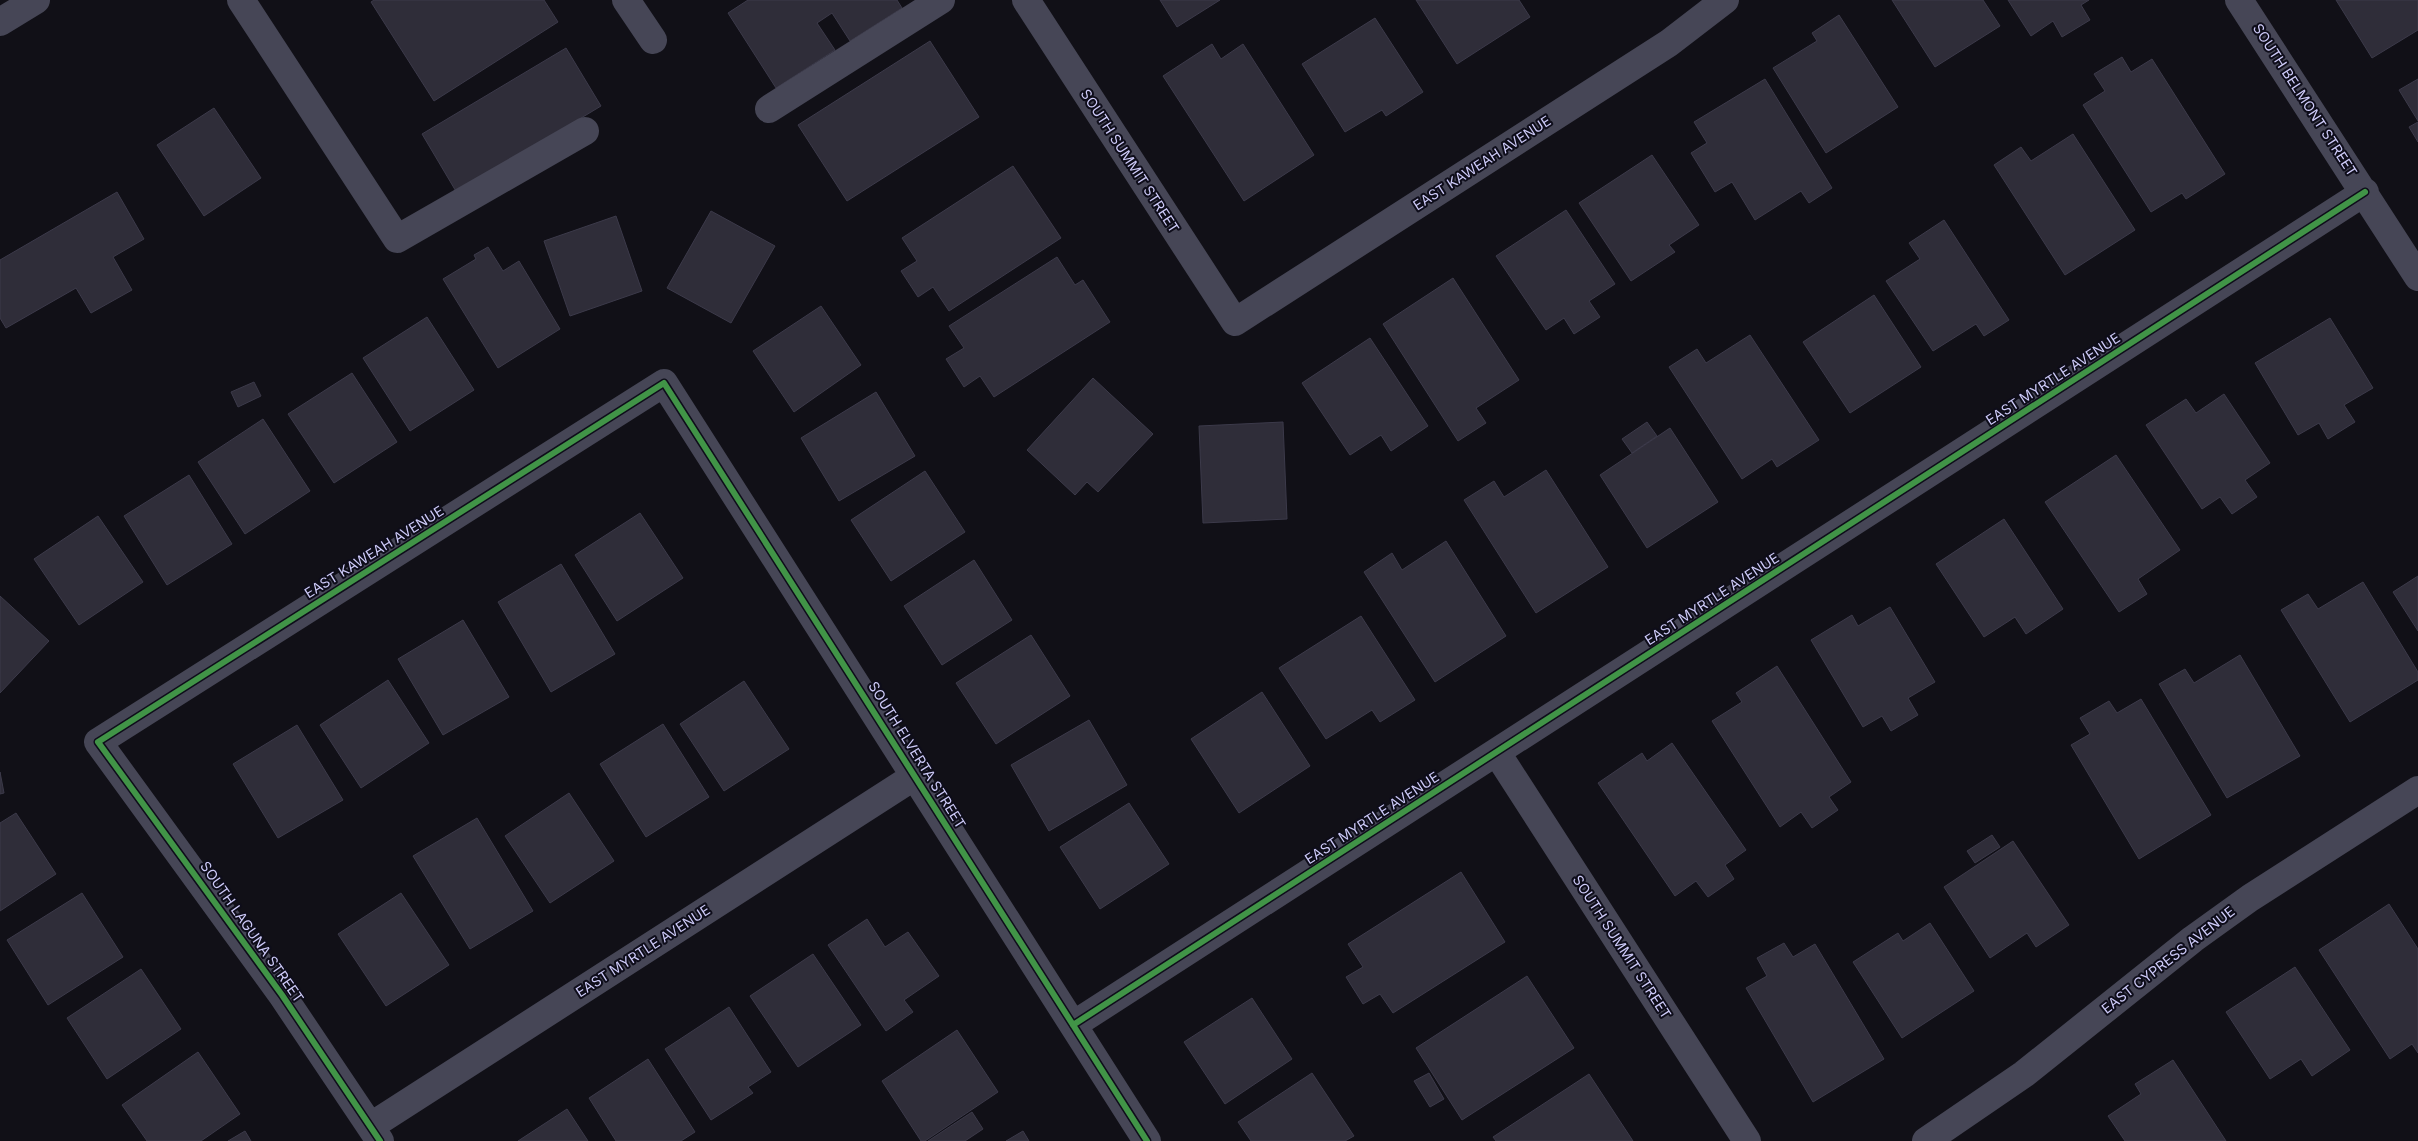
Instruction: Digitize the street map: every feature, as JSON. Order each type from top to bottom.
[{"type":"street","points":[[0,22],[36,0]]},
{"type":"street","points":[[241,0],[397,239],[585,131]]},
{"type":"street","points":[[626,0],[653,40]]},
{"type":"street","points":[[769,109],[941,0]]},
{"type":"street","name":"SOUTH SUMMIT STREET","points":[[1026,0],[1235,322]]},
{"type":"street","name":"EAST KAWEAH AVENUE","points":[[1235,322],[1669,43],[1725,0]]},
{"type":"street","name":"SOUTH BELMONT STREET","points":[[2239,0],[2418,277]]},
{"type":"street","name":"EAST MYRTLE AVENUE","points":[[1073,1025],[2364,192]]},
{"type":"street","name":"EAST KAWEAH AVENUE","points":[[98,742],[664,383]]},
{"type":"street","name":"SOUTH ELVERTA STREET","points":[[664,383],[1147,1141]]},
{"type":"street","name":"SOUTH LAGUNA STREET","points":[[98,742],[276,987],[376,1134]]},
{"type":"street","name":"SOUTH SUMMIT STREET","points":[[1497,753],[1747,1141]]},
{"type":"street","name":"EAST MYRTLE AVENUE","points":[[376,1134],[915,776]]},
{"type":"street","name":"EAST CYPRESS AVENUE","points":[[1926,1141],[1976,1109],[2024,1074],[2193,938],[2243,903],[2418,790]]},
{"type":"building","points":[[374,0],[544,0],[558,22],[434,101],[371,2]]},
{"type":"building","points":[[748,0],[897,0],[902,8],[850,41],[832,13],[817,23],[835,50],[776,88],[728,13]]},
{"type":"building","points":[[1160,0],[1220,0],[1177,27]]},
{"type":"building","points":[[1416,0],[1519,0],[1530,17],[1457,64]]},
{"type":"building","points":[[1892,0],[1983,0],[2000,26],[1935,67]]},
{"type":"building","points":[[2008,0],[2089,0],[2081,5],[2090,20],[2062,37],[2053,21],[2031,36]]},
{"type":"building","points":[[2336,0],[2418,0],[2418,30],[2372,58]]},
{"type":"building","points":[[1839,15],[1898,107],[1826,153],[1773,68],[1817,41],[1812,33]]},
{"type":"building","points":[[1375,18],[1423,92],[1386,116],[1382,110],[1345,132],[1302,64]]},
{"type":"building","points":[[930,41],[979,117],[847,201],[798,125]]},
{"type":"building","points":[[1212,44],[1221,59],[1243,44],[1314,155],[1244,201],[1163,76]]},
{"type":"building","points":[[566,48],[601,106],[457,193],[422,134]]},
{"type":"building","points":[[2122,57],[2131,72],[2152,59],[2225,174],[2186,199],[2182,193],[2151,212],[2083,105],[2105,91],[2094,74]]},
{"type":"building","points":[[1765,79],[1832,188],[1809,203],[1801,191],[1755,220],[1732,182],[1715,192],[1691,153],[1707,143],[1694,122]]},
{"type":"building","points":[[2418,79],[2418,121],[2399,90]]},
{"type":"building","points":[[214,108],[261,178],[204,216],[157,145]]},
{"type":"building","points":[[2418,122],[2418,142],[2409,127]]},
{"type":"building","points":[[2073,134],[2135,230],[2065,275],[1994,165],[2021,147],[2031,161]]},
{"type":"building","points":[[1652,155],[1699,225],[1669,245],[1675,252],[1631,281],[1579,203]]},
{"type":"building","points":[[1013,166],[1061,238],[949,311],[933,287],[918,297],[901,271],[917,261],[902,238]]},
{"type":"building","points":[[117,192],[144,239],[113,257],[132,290],[91,313],[76,288],[6,328],[0,318],[0,260]]},
{"type":"building","points":[[1566,210],[1615,284],[1589,301],[1600,317],[1574,334],[1564,318],[1546,330],[1496,256]]},
{"type":"building","points":[[711,211],[775,246],[731,323],[667,288]]},
{"type":"building","points":[[616,216],[642,291],[570,316],[544,241]]},
{"type":"building","points":[[1944,220],[2009,320],[1984,336],[1976,324],[1933,351],[1886,281],[1920,259],[1909,243]]},
{"type":"building","points":[[488,247],[503,271],[519,261],[560,329],[498,368],[443,279],[476,259],[474,255]]},
{"type":"building","points":[[1057,257],[1075,285],[1083,280],[1110,322],[994,397],[980,376],[964,387],[946,359],[964,348],[949,326]]},
{"type":"building","points":[[1453,278],[1519,380],[1476,408],[1486,423],[1458,441],[1383,324]]},
{"type":"building","points":[[1874,295],[1921,367],[1850,413],[1803,342]]},
{"type":"building","points":[[821,306],[861,365],[794,412],[753,351]]},
{"type":"building","points":[[427,317],[474,390],[410,431],[363,358]]},
{"type":"building","points":[[2330,318],[2373,388],[2344,405],[2355,422],[2328,439],[2319,423],[2298,435],[2255,363]]},
{"type":"building","points":[[1750,335],[1819,440],[1777,467],[1772,459],[1742,479],[1669,367],[1697,349],[1706,363]]},
{"type":"building","points":[[1370,338],[1428,426],[1391,451],[1381,435],[1350,455],[1302,383]]},
{"type":"building","points":[[352,373],[397,442],[334,483],[288,414]]},
{"type":"building","points":[[1093,378],[1153,434],[1098,492],[1087,482],[1075,495],[1027,450]]},
{"type":"building","points":[[254,382],[261,396],[238,407],[231,392]]},
{"type":"building","points":[[876,392],[915,456],[839,501],[801,438]]},
{"type":"building","points":[[2224,394],[2270,463],[2245,480],[2257,497],[2232,514],[2220,497],[2202,509],[2146,425],[2186,399],[2196,413]]},
{"type":"building","points":[[263,419],[310,491],[245,534],[198,462]]},
{"type":"building","points":[[1283,422],[1287,519],[1203,523],[1199,426]]},
{"type":"building","points":[[1647,422],[1657,436],[1632,453],[1622,439]]},
{"type":"building","points":[[1670,428],[1718,502],[1647,548],[1600,475]]},
{"type":"building","points":[[2116,455],[2180,550],[2138,579],[2147,594],[2119,612],[2045,502]]},
{"type":"building","points":[[1546,470],[1608,567],[1536,613],[1464,500],[1494,481],[1504,497]]},
{"type":"building","points":[[925,471],[965,532],[891,581],[851,520]]},
{"type":"building","points":[[189,475],[232,544],[167,585],[124,516]]},
{"type":"building","points":[[640,513],[683,578],[617,621],[575,555]]},
{"type":"building","points":[[98,516],[143,582],[79,625],[34,559]]},
{"type":"building","points":[[2004,519],[2063,609],[2026,634],[2015,617],[1984,637],[1936,564]]},
{"type":"building","points":[[1446,541],[1506,636],[1435,682],[1364,572],[1392,553],[1402,570]]},
{"type":"building","points":[[974,560],[1012,620],[942,665],[904,606]]},
{"type":"building","points":[[561,564],[615,654],[551,692],[498,602]]},
{"type":"building","points":[[2418,576],[2418,631],[2393,592]]},
{"type":"building","points":[[2363,582],[2418,672],[2418,680],[2350,722],[2281,610],[2308,594],[2318,609]]},
{"type":"building","points":[[0,596],[49,641],[0,693]]},
{"type":"building","points":[[1890,607],[1935,682],[1908,698],[1918,715],[1891,731],[1882,716],[1863,727],[1811,640],[1852,615],[1858,626]]},
{"type":"building","points":[[1361,616],[1415,700],[1380,722],[1372,710],[1326,739],[1279,668]]},
{"type":"building","points":[[463,620],[509,697],[443,735],[398,659]]},
{"type":"building","points":[[1031,635],[1070,696],[996,744],[956,683]]},
{"type":"building","points":[[2240,655],[2300,756],[2227,798],[2159,684],[2185,669],[2194,683]]},
{"type":"building","points":[[1777,666],[1851,782],[1829,797],[1838,810],[1812,828],[1801,812],[1780,827],[1712,721],[1742,702],[1736,693]]},
{"type":"building","points":[[388,680],[429,743],[361,788],[320,725]]},
{"type":"building","points":[[744,681],[789,749],[724,791],[680,724]]},
{"type":"building","points":[[1262,692],[1310,766],[1239,813],[1191,739]]},
{"type":"building","points":[[2141,699],[2211,815],[2139,859],[2071,745],[2090,734],[2080,718],[2109,701],[2117,713]]},
{"type":"building","points":[[1089,720],[1127,785],[1049,831],[1011,765]]},
{"type":"building","points":[[663,724],[709,797],[646,837],[600,764]]},
{"type":"building","points":[[297,725],[343,800],[278,838],[233,764]]},
{"type":"building","points":[[1672,743],[1746,850],[1725,865],[1734,879],[1708,897],[1696,881],[1675,896],[1598,783],[1642,753],[1647,761]]},
{"type":"building","points":[[0,772],[4,793],[0,794]]},
{"type":"building","points":[[569,793],[614,861],[550,903],[505,836]]},
{"type":"building","points":[[1129,803],[1169,864],[1100,909],[1060,847]]},
{"type":"building","points":[[16,813],[56,874],[0,911],[0,823]]},
{"type":"building","points":[[477,818],[533,911],[470,949],[413,856]]},
{"type":"building","points":[[1992,835],[2000,847],[1975,863],[1967,851]]},
{"type":"building","points":[[2013,841],[2069,925],[2036,947],[2027,933],[1990,958],[1944,887]]},
{"type":"building","points":[[1461,872],[1505,942],[1393,1013],[1380,994],[1363,1004],[1346,977],[1363,967],[1348,944]]},
{"type":"building","points":[[82,893],[123,957],[48,1005],[7,940]]},
{"type":"building","points":[[401,893],[449,965],[386,1006],[338,934]]},
{"type":"building","points":[[2389,904],[2418,949],[2418,1053],[2412,1044],[2390,1059],[2319,950]]},
{"type":"building","points":[[867,919],[885,947],[908,932],[939,976],[904,1000],[913,1012],[886,1031],[828,945]]},
{"type":"building","points":[[1930,923],[1974,991],[1902,1038],[1853,962],[1898,933],[1903,941]]},
{"type":"building","points":[[1784,943],[1793,957],[1815,944],[1884,1059],[1813,1102],[1746,988],[1767,976],[1757,958]]},
{"type":"building","points":[[813,954],[861,1025],[798,1067],[750,996]]},
{"type":"building","points":[[2295,967],[2350,1050],[2312,1076],[2301,1059],[2270,1079],[2226,1012]]},
{"type":"building","points":[[141,969],[181,1029],[107,1079],[67,1018]]},
{"type":"building","points":[[1527,976],[1574,1048],[1462,1120],[1416,1048]]},
{"type":"building","points":[[1252,998],[1292,1059],[1225,1104],[1184,1042]]},
{"type":"building","points":[[729,1007],[771,1072],[748,1087],[753,1093],[711,1120],[665,1049]]},
{"type":"building","points":[[957,1030],[998,1092],[925,1141],[921,1141],[882,1081]]},
{"type":"building","points":[[198,1052],[240,1114],[201,1141],[147,1141],[122,1105]]},
{"type":"building","points":[[648,1059],[695,1132],[681,1141],[616,1141],[589,1098]]},
{"type":"building","points":[[2173,1060],[2226,1141],[2125,1141],[2108,1116],[2141,1094],[2135,1084]]},
{"type":"building","points":[[1312,1073],[1354,1136],[1345,1141],[1251,1141],[1238,1122]]},
{"type":"building","points":[[1429,1073],[1444,1099],[1430,1107],[1414,1081]]},
{"type":"building","points":[[1589,1074],[1633,1141],[1496,1141],[1493,1137]]},
{"type":"building","points":[[567,1109],[588,1141],[518,1141]]},
{"type":"building","points":[[972,1112],[983,1129],[965,1141],[928,1141]]},
{"type":"building","points":[[245,1131],[251,1141],[228,1141]]},
{"type":"building","points":[[1023,1131],[1029,1141],[1006,1141]]},
{"type":"cycle path","points":[[1073,1025],[2365,192]]},
{"type":"cycle path","points":[[380,1141],[282,995],[98,742],[664,383],[1147,1141]]}]
